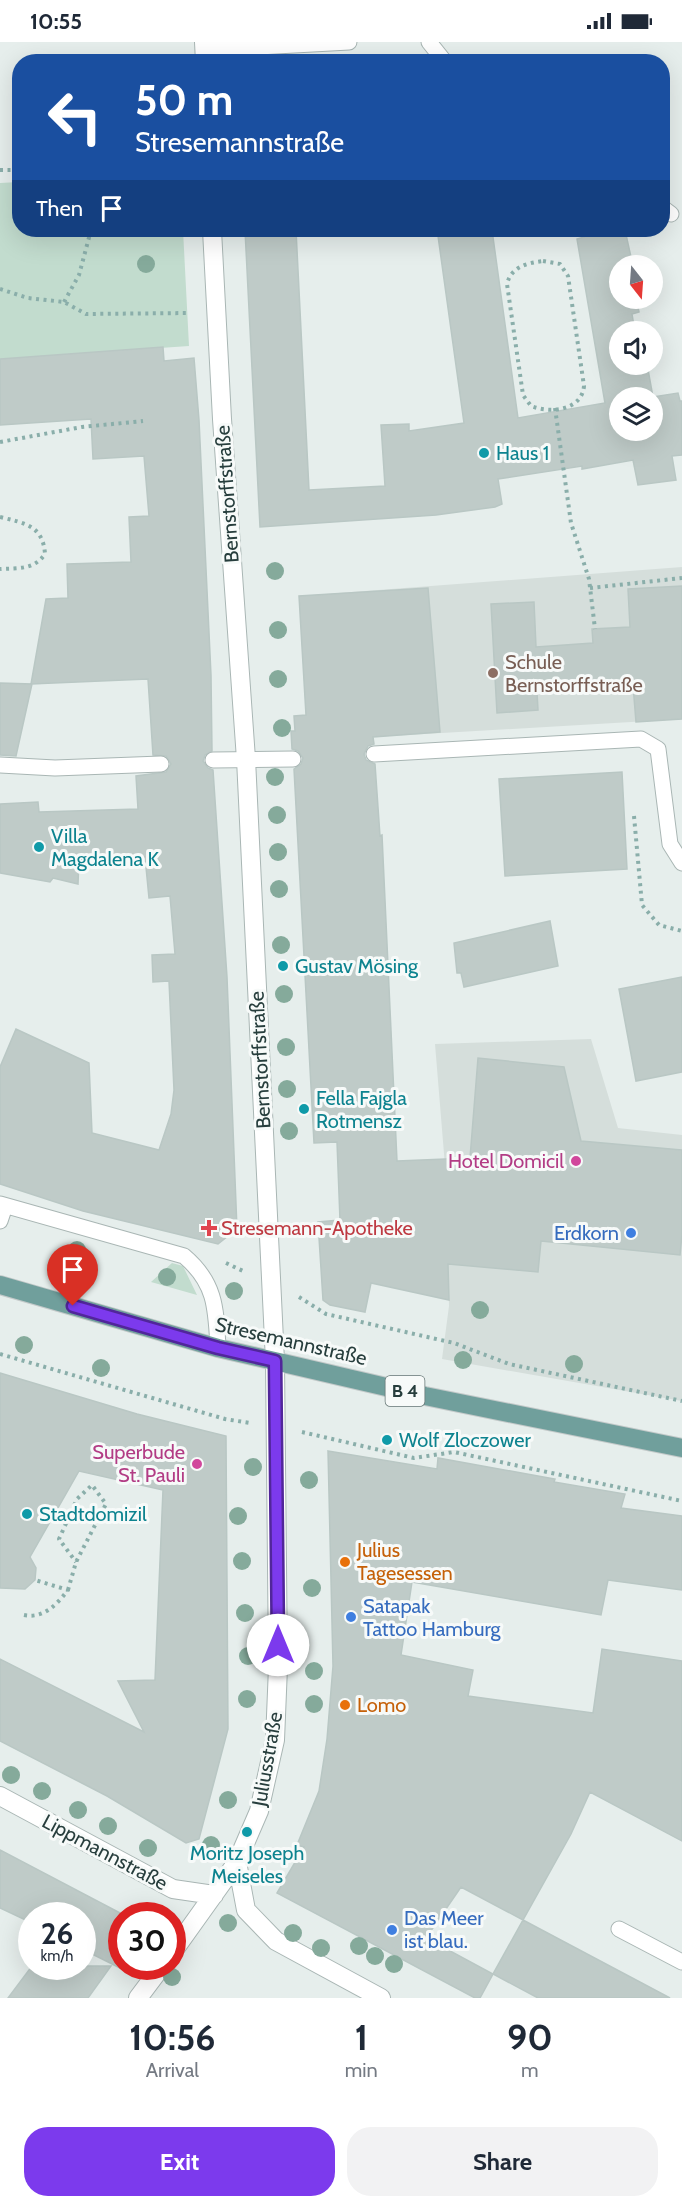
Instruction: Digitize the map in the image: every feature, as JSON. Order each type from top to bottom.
[{"type":"main road","name":"Stresemannstraße","points":[[0,1285],[218,1348],[425,1396],[682,1448]]},
{"type":"street","name":"Bernstorffstraße","points":[[212,237],[246,759],[275,1361]]},
{"type":"street","name":"Juliusstraße","points":[[186,1934],[237,1862],[259,1811],[274,1740],[278,1667],[275,1361]]},
{"type":"street","name":"Lippmannstraße","points":[[0,1796],[173,1889],[214,1895]]},
{"type":"street","points":[[237,1862],[246,1910],[276,1941],[381,1998]]},
{"type":"street","points":[[138,1998],[152,1980]]},
{"type":"lane","points":[[205,51],[349,42]]},
{"type":"lane","points":[[429,42],[439,54]]},
{"type":"lane","points":[[374,754],[641,739],[658,749],[670,844],[682,863]]},
{"type":"lane","points":[[213,760],[293,759]]},
{"type":"lane","points":[[0,765],[56,768],[161,764]]},
{"type":"lane","points":[[0,1221],[2,1205],[184,1256],[201,1274],[216,1303],[218,1348]]},
{"type":"lane","points":[[619,1929],[682,1962]]},
{"type":"path","points":[[64,302],[79,275],[89,237]]},
{"type":"path","points":[[535,262],[560,264],[568,276],[584,386],[580,400],[574,405],[555,408],[531,406],[523,395],[507,284],[512,272],[535,262]]},
{"type":"path","points":[[0,289],[28,298],[64,302],[86,314],[217,315]]},
{"type":"path","points":[[555,408],[571,523],[590,588],[595,629]]},
{"type":"path","points":[[0,442],[82,427],[143,422]]},
{"type":"path","points":[[0,517],[30,524],[40,532],[45,554],[38,563],[25,568],[0,569]]},
{"type":"path","points":[[590,588],[682,578]]},
{"type":"path","points":[[634,816],[642,905],[659,925],[682,931]]},
{"type":"path","points":[[290,1292],[326,1314],[454,1343],[509,1364],[682,1401]]},
{"type":"path","points":[[0,1354],[225,1419],[255,1425]]},
{"type":"path","points":[[302,1432],[414,1458],[445,1452],[460,1453],[682,1502]]},
{"type":"path","points":[[24,1615],[33,1617],[54,1608],[68,1590],[76,1562],[106,1504],[92,1485],[77,1499],[59,1539],[76,1562]]},
{"type":"path","points":[[35,1580],[68,1590]]},
{"type":"shaded area","name":"Schule Bernstorffstraße","points":[[682,567],[682,719],[373,737],[306,714],[299,596]]},
{"type":"shaded area","points":[[591,1039],[618,1128],[682,1135],[682,1401],[442,1359],[449,1306],[446,1178],[435,1044]]},
{"type":"green space","points":[[12,182],[12,237],[183,237],[189,346],[0,359],[0,183]]},
{"type":"green space","points":[[172,1263],[183,1266],[197,1295],[151,1282]]},
{"type":"building","points":[[245,237],[296,237],[309,490],[385,486],[381,425],[409,424],[409,431],[464,423],[438,237],[493,237],[518,418],[605,403],[577,239],[627,237],[631,255],[609,255],[609,309],[638,309],[639,312],[632,314],[633,321],[609,321],[609,375],[649,375],[651,387],[609,387],[609,441],[663,441],[663,395],[678,393],[682,401],[682,455],[672,456],[676,480],[638,485],[633,460],[582,469],[582,466],[498,479],[502,504],[495,507],[436,515],[260,527]]},
{"type":"building","points":[[163,347],[164,361],[194,358],[199,420],[211,675],[212,751],[205,755],[203,761],[208,768],[213,770],[227,977],[237,1229],[218,1244],[83,1211],[0,1184],[0,1067],[16,1029],[89,1063],[92,1133],[159,1150],[171,1114],[174,1090],[169,981],[153,982],[152,955],[175,954],[170,896],[149,898],[145,857],[79,859],[78,884],[53,878],[50,882],[0,873],[0,804],[38,802],[39,812],[138,809],[136,776],[166,772],[171,764],[166,756],[153,755],[148,679],[31,684],[46,599],[68,598],[67,564],[131,562],[129,517],[149,516],[144,456],[93,459],[91,419],[0,425],[0,359]]},
{"type":"building","points":[[682,586],[682,719],[636,722],[633,685],[537,692],[538,710],[497,713],[491,604],[534,602],[536,647],[593,643],[592,629],[630,627],[628,589]]},
{"type":"building","points":[[428,588],[440,732],[373,737],[374,744],[368,746],[364,754],[366,760],[375,764],[380,836],[382,835],[397,1161],[470,1158],[478,1058],[564,1067],[581,1141],[682,1150],[682,1234],[680,1255],[541,1241],[538,1272],[448,1264],[449,1300],[371,1283],[365,1312],[330,1305],[323,1300],[318,1222],[340,1220],[337,1142],[314,1143],[294,769],[301,764],[303,758],[298,751],[292,749],[291,731],[295,731],[294,716],[306,715],[299,596]]},
{"type":"building","points":[[0,683],[32,684],[16,756],[0,755]]},
{"type":"building","points":[[622,772],[627,869],[505,876],[499,779]]},
{"type":"building","points":[[550,921],[558,966],[464,987],[461,973],[457,973],[454,943]]},
{"type":"building","points":[[682,977],[682,1072],[636,1081],[619,989]]},
{"type":"building","points":[[0,1373],[137,1414],[226,1436],[228,1729],[199,1839],[186,1843],[107,1796],[0,1741],[0,1659],[144,1732],[118,1681],[155,1680],[163,1490],[79,1471],[30,1557],[36,1568],[35,1580],[25,1589],[0,1588]]},
{"type":"building","points":[[328,1451],[437,1469],[438,1458],[555,1479],[554,1482],[625,1494],[621,1508],[682,1516],[682,1590],[608,1580],[601,1615],[412,1582],[401,1655],[473,1670],[468,1696],[593,1713],[602,1649],[682,1661],[682,1841],[590,1792],[571,1834],[523,1920],[461,1887],[426,1938],[493,1974],[480,1998],[475,1998],[277,1893],[304,1847],[297,1845],[319,1791],[327,1739],[333,1666]]},
{"type":"building","points":[[0,1850],[108,1907],[108,1962],[96,1956],[96,1902],[18,1902],[18,1916],[0,1908]]},
{"type":"building","points":[[523,1920],[670,1998],[538,1998],[493,1974]]},
{"type":"building","points":[[96,1966],[108,1966],[108,1970],[88,1998],[8,1998],[22,1980],[96,1980]]},
{"type":"place","name":"Haus 1","points":[[484,453]]},
{"type":"place","name":"Schule Bernstorffstraße","points":[[493,673]]},
{"type":"place","name":"Villa Magdalena K","points":[[39,847]]},
{"type":"place","name":"Gustav Mösing","points":[[283,966]]},
{"type":"place","name":"Fella Fajgla Rotmensz","points":[[304,1109]]},
{"type":"place","name":"Hotel Domicil","points":[[576,1161]]},
{"type":"place","name":"Stresemann-Apotheke","points":[[209,1228]]},
{"type":"place","name":"Erdkorn","points":[[631,1233]]},
{"type":"place","name":"Wolf Zloczower","points":[[387,1440]]},
{"type":"place","name":"Superbude St. Pauli","points":[[197,1464]]},
{"type":"place","name":"Stadtdomizil","points":[[27,1514]]},
{"type":"place","name":"Julius Tagesessen","points":[[345,1562]]},
{"type":"place","name":"Satapak Tattoo Hamburg","points":[[351,1617]]},
{"type":"place","name":"Lomo","points":[[345,1705]]},
{"type":"place","name":"Moritz Joseph Meiseles","points":[[247,1832]]},
{"type":"place","name":"Das Meer ist blau.","points":[[392,1930]]},
{"type":"route","points":[[73,1306],[218,1348],[275,1361],[278,1645]]}]
